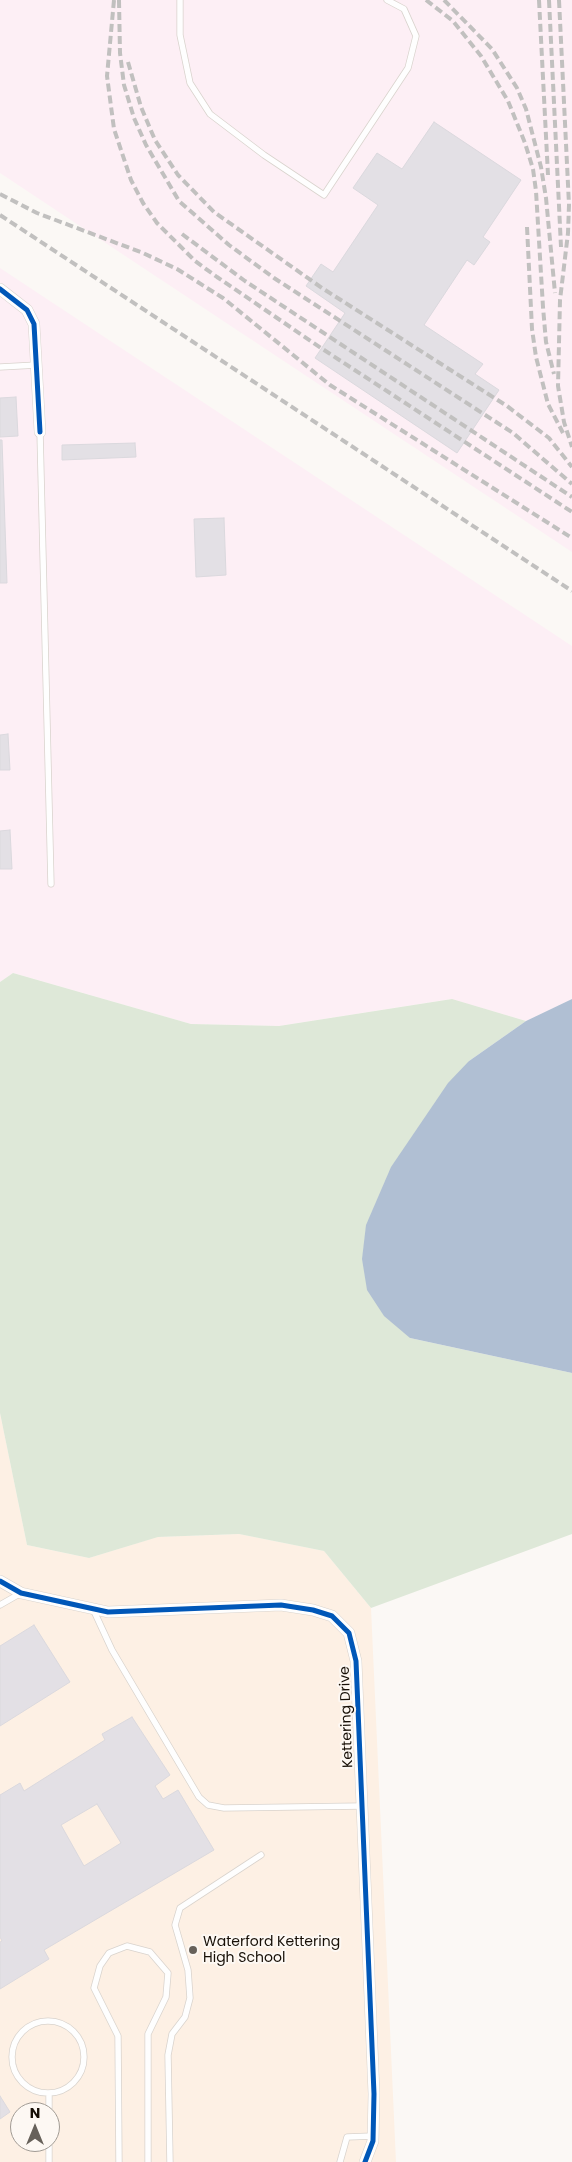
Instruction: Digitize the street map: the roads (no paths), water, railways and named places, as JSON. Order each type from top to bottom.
[{"type":"street","points":[[0,289],[27,310],[34,324],[40,432]]},
{"type":"street","name":"Kettering Drive","points":[[0,1581],[21,1593],[108,1612],[281,1605],[313,1610],[332,1616],[349,1633],[356,1661],[373,2136],[365,2162]]},
{"type":"lane","points":[[180,0],[180,35],[190,83],[210,114],[264,155],[324,195],[408,68],[416,36],[404,9],[387,0]]},
{"type":"lane","points":[[0,367],[37,365]]},
{"type":"lane","points":[[40,432],[51,884]]},
{"type":"lane","points":[[0,1606],[21,1593]]},
{"type":"lane","points":[[93,1609],[112,1650],[199,1796],[208,1805],[224,1808],[362,1806]]},
{"type":"lane","points":[[170,2162],[168,2055],[172,2034],[185,2017],[190,1998],[188,1970],[175,1925],[180,1908],[261,1855]]},
{"type":"lane","points":[[119,2162],[118,2036],[94,1988],[100,1966],[109,1953],[127,1946],[150,1952],[168,1973],[166,1997],[148,2034],[148,2162]]},
{"type":"lane","points":[[44,2020],[68,2026],[82,2044],[85,2055],[81,2074],[64,2091],[49,2095],[29,2090],[17,2078],[10,2057],[14,2042],[19,2034],[33,2023],[44,2020]]},
{"type":"lane","points":[[49,2095],[49,2102]]},
{"type":"lane","points":[[340,2162],[347,2137],[373,2136]]},
{"type":"water","points":[[572,999],[572,1373],[410,1338],[384,1316],[367,1290],[362,1259],[366,1225],[391,1167],[448,1083],[469,1061],[526,1021]]},
{"type":"railway","points":[[114,0],[107,76],[114,129],[131,180],[143,203],[157,223],[195,261],[217,277],[321,348],[572,512]]},
{"type":"railway","points":[[119,0],[120,53],[124,85],[134,118],[146,145],[179,201],[229,245],[274,278],[513,433],[572,484]]},
{"type":"railway","points":[[426,0],[453,21],[481,56],[508,101],[525,143],[533,169],[536,191],[546,342],[554,374]]},
{"type":"railway","points":[[444,0],[492,49],[517,88],[526,109],[541,167],[546,198],[555,293]]},
{"type":"railway","points":[[539,0],[548,175]]},
{"type":"railway","points":[[549,0],[561,247]]},
{"type":"railway","points":[[559,0],[569,205],[568,233],[560,300],[558,386],[564,422],[572,447]]},
{"type":"railway","points":[[128,62],[141,107],[155,140],[178,175],[214,212],[322,288],[507,406],[549,438],[572,467]]},
{"type":"railway","points":[[0,194],[37,213],[143,253],[177,269],[223,298],[330,385],[572,538]]},
{"type":"railway","points":[[0,215],[572,591]]},
{"type":"railway","points":[[527,227],[532,329],[536,357],[548,404],[563,433]]},
{"type":"railway","points":[[182,234],[245,281],[572,497]]},
{"type":"place","name":"Waterford Kettering High School","points":[[193,1950]]}]
